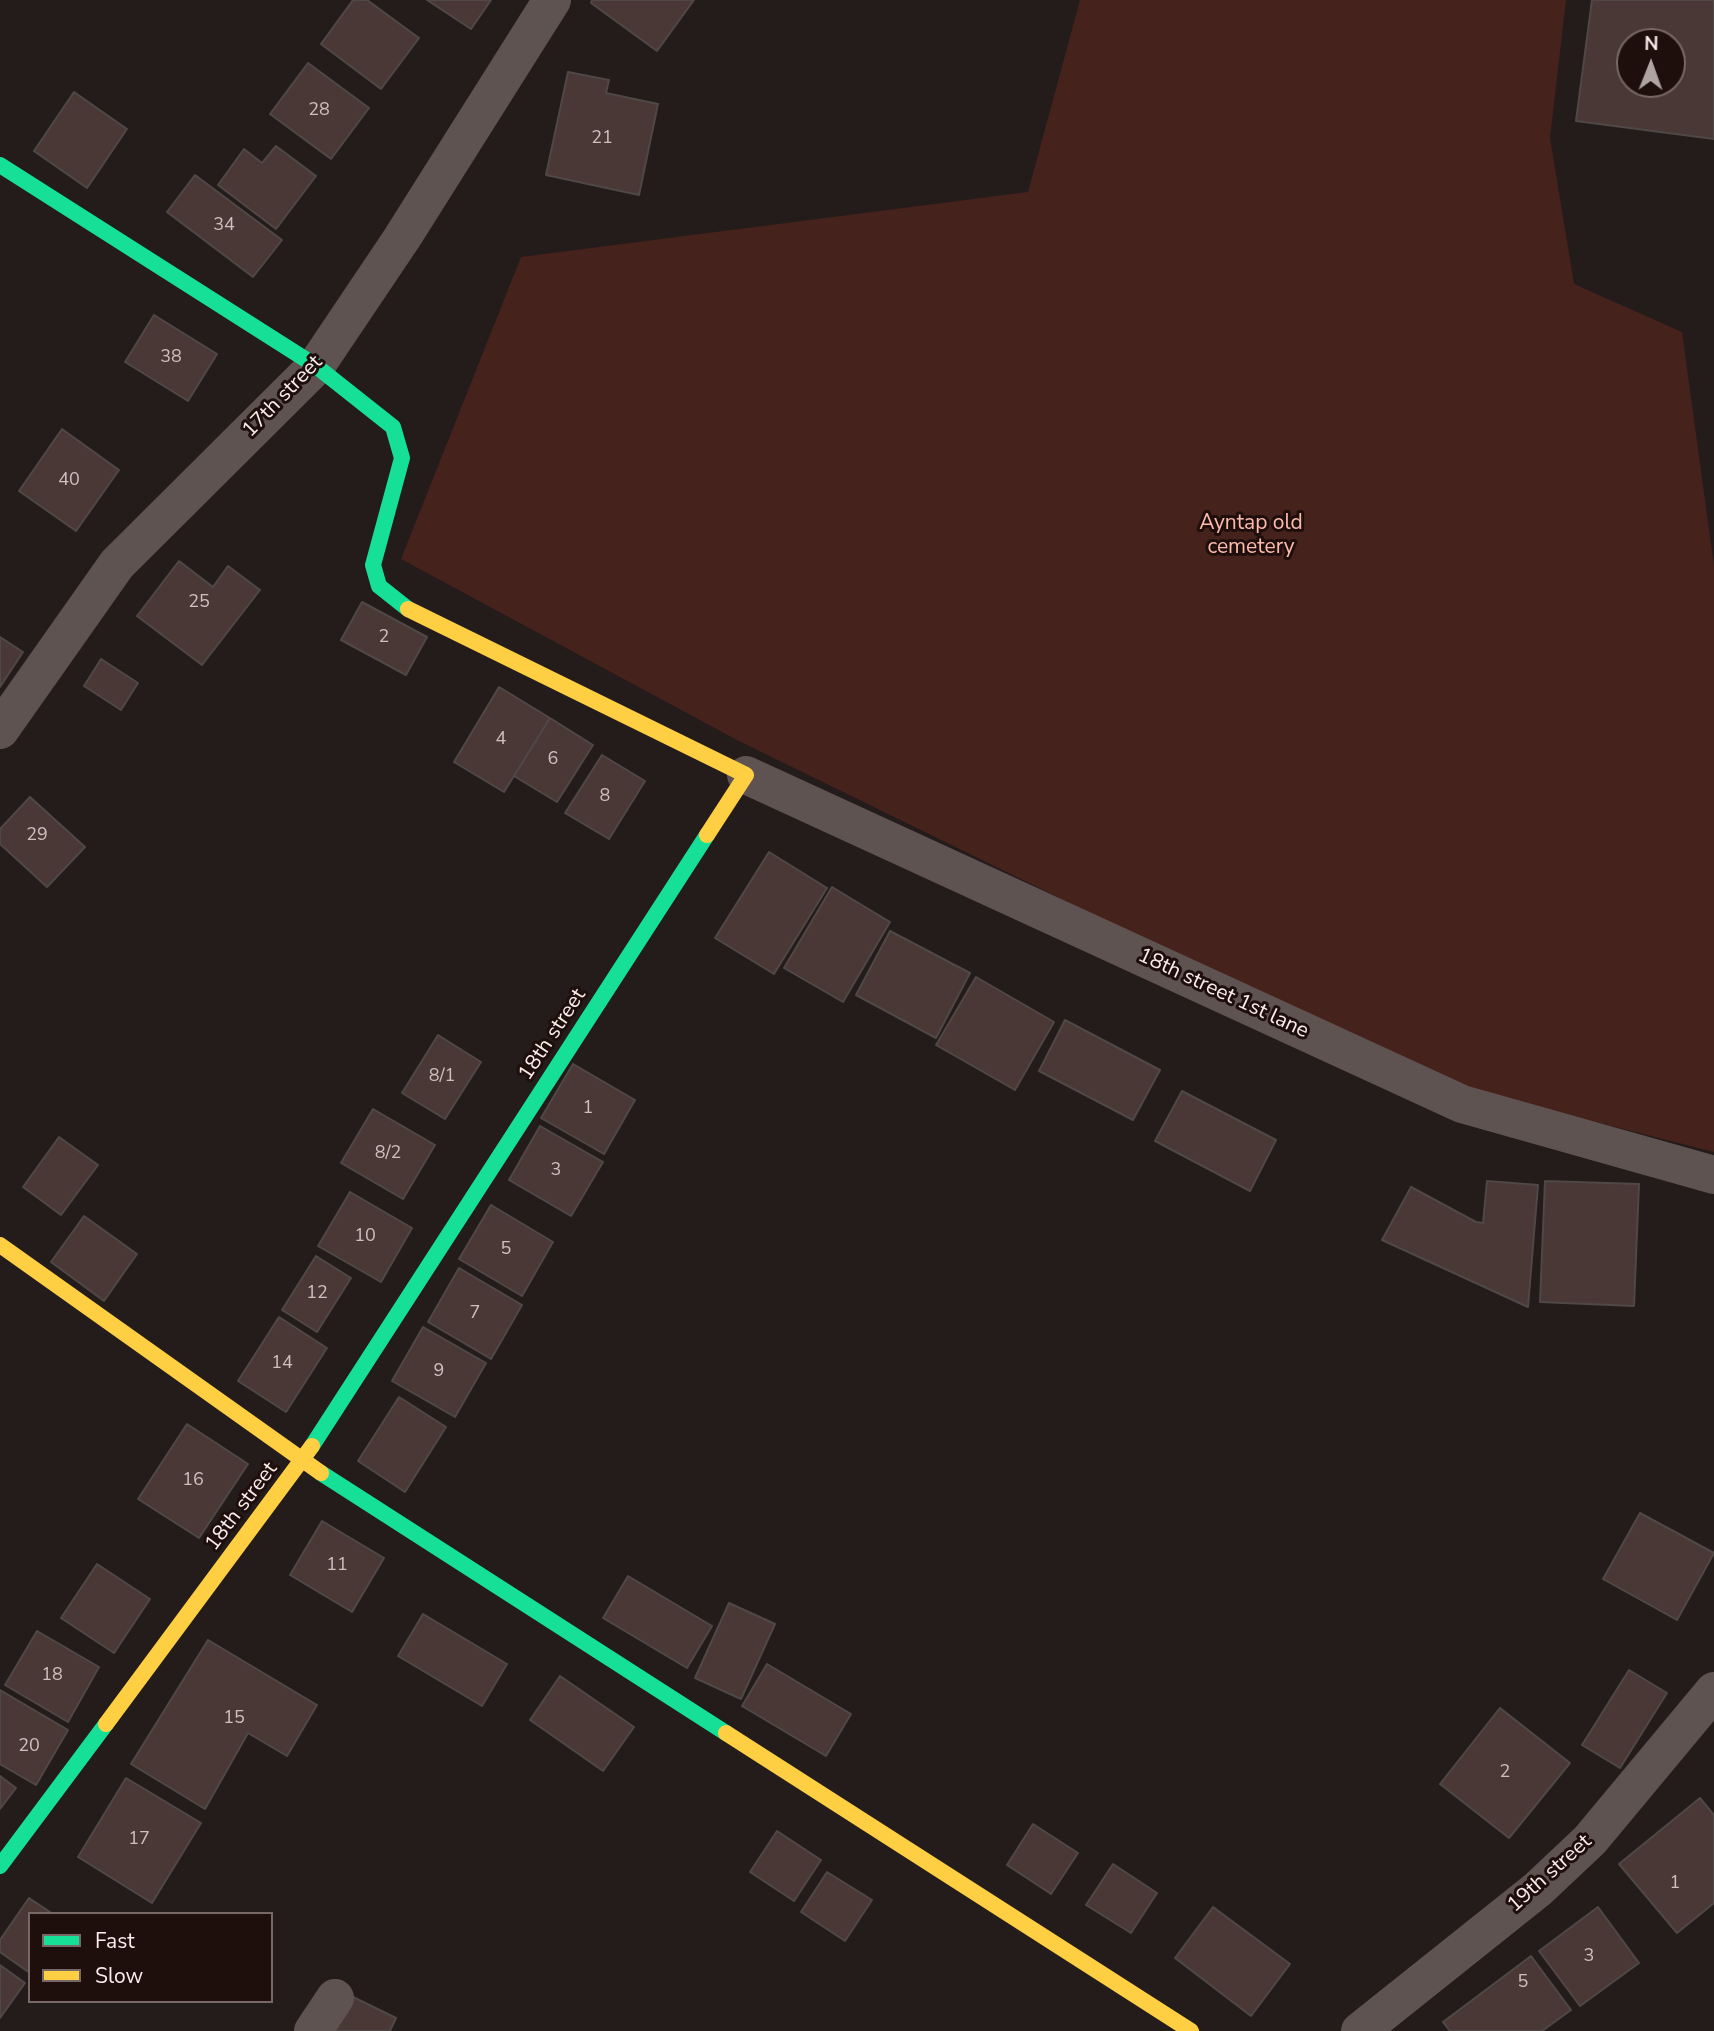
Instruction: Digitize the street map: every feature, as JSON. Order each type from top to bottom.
[{"type":"street","name":"17th street","points":[[0,730],[117,564],[316,366],[402,239],[552,0]]},
{"type":"street","points":[[0,165],[316,366],[393,427],[402,458],[373,565],[379,586],[401,606],[746,775]]},
{"type":"street","name":"18th street 1st lane","points":[[746,775],[1462,1104],[1714,1175]]},
{"type":"street","name":"18th street","points":[[0,1866],[302,1461],[746,775]]},
{"type":"street","points":[[0,1245],[302,1461],[1191,2031]]},
{"type":"street","name":"19th street","points":[[1360,2031],[1538,1889],[1590,1840],[1714,1691]]},
{"type":"street","points":[[313,2031],[335,1998]]},
{"type":"green space","name":"Ayntap old cemetery","points":[[1080,0],[1566,0],[1550,138],[1574,284],[1682,332],[1714,566],[1714,1152],[1447,1084],[1278,1005],[737,740],[401,559],[521,257],[1028,192]]},
{"type":"building","points":[[353,0],[367,0],[419,38],[381,89],[321,44]]},
{"type":"building","points":[[427,0],[491,0],[471,29]]},
{"type":"building","points":[[592,0],[694,0],[657,51],[591,3]]},
{"type":"building","points":[[1592,0],[1714,0],[1714,139],[1576,121]]},
{"type":"building","points":[[308,63],[369,108],[331,159],[270,114]]},
{"type":"building","points":[[568,72],[609,80],[606,93],[658,104],[639,195],[546,175]]},
{"type":"building","points":[[74,92],[127,129],[87,188],[34,151]]},
{"type":"building","points":[[276,146],[316,176],[276,229],[218,185],[244,149],[262,163]]},
{"type":"building","points":[[195,175],[282,240],[253,277],[167,212]]},
{"type":"building","points":[[154,315],[217,354],[188,401],[125,362]]},
{"type":"building","points":[[62,429],[119,470],[76,531],[19,491]]},
{"type":"building","points":[[179,561],[213,587],[228,566],[260,590],[202,665],[137,616]]},
{"type":"building","points":[[362,602],[427,637],[406,675],[341,640]]},
{"type":"building","points":[[0,637],[23,652],[0,687]]},
{"type":"building","points":[[101,659],[138,683],[121,710],[84,686]]},
{"type":"building","points":[[499,687],[550,718],[504,792],[454,762]]},
{"type":"building","points":[[550,718],[593,745],[557,802],[514,776]]},
{"type":"building","points":[[602,755],[645,781],[609,839],[565,813]]},
{"type":"building","points":[[30,797],[85,847],[47,887],[0,844],[0,829]]},
{"type":"building","points":[[769,852],[827,888],[774,974],[715,938]]},
{"type":"building","points":[[832,887],[890,922],[843,1002],[784,968]]},
{"type":"building","points":[[890,931],[970,973],[936,1038],[856,995]]},
{"type":"building","points":[[976,977],[1054,1022],[1015,1090],[936,1045]]},
{"type":"building","points":[[1065,1020],[1160,1070],[1133,1120],[1039,1071]]},
{"type":"building","points":[[438,1035],[481,1062],[445,1119],[402,1093]]},
{"type":"building","points":[[573,1064],[635,1100],[604,1154],[541,1118]]},
{"type":"building","points":[[1182,1091],[1276,1140],[1250,1191],[1155,1141]]},
{"type":"building","points":[[373,1109],[435,1145],[403,1199],[341,1163]]},
{"type":"building","points":[[540,1126],[603,1162],[571,1216],[509,1180]]},
{"type":"building","points":[[59,1137],[98,1165],[61,1215],[23,1187]]},
{"type":"building","points":[[1487,1181],[1538,1185],[1528,1307],[1382,1240],[1411,1187],[1476,1222],[1483,1223]]},
{"type":"building","points":[[1545,1181],[1639,1184],[1634,1306],[1540,1302]]},
{"type":"building","points":[[350,1192],[412,1228],[381,1282],[318,1246]]},
{"type":"building","points":[[491,1205],[553,1242],[522,1296],[459,1259]]},
{"type":"building","points":[[84,1216],[137,1254],[104,1301],[51,1262]]},
{"type":"building","points":[[316,1256],[351,1278],[317,1332],[282,1310]]},
{"type":"building","points":[[459,1268],[522,1305],[491,1359],[428,1322]]},
{"type":"building","points":[[279,1317],[327,1348],[286,1412],[238,1381]]},
{"type":"building","points":[[423,1327],[486,1363],[455,1417],[392,1381]]},
{"type":"building","points":[[399,1397],[446,1427],[405,1492],[358,1461]]},
{"type":"building","points":[[187,1424],[248,1464],[199,1538],[138,1499]]},
{"type":"building","points":[[1640,1513],[1714,1553],[1677,1620],[1603,1579]]},
{"type":"building","points":[[322,1521],[384,1558],[352,1612],[290,1575]]},
{"type":"building","points":[[97,1564],[150,1599],[114,1653],[61,1618]]},
{"type":"building","points":[[628,1576],[712,1626],[687,1668],[603,1618]]},
{"type":"building","points":[[729,1603],[775,1624],[741,1699],[695,1678]]},
{"type":"building","points":[[423,1614],[507,1664],[482,1706],[398,1656]]},
{"type":"building","points":[[37,1631],[99,1667],[68,1722],[5,1685]]},
{"type":"building","points":[[208,1640],[317,1705],[287,1756],[248,1733],[205,1809],[131,1764]]},
{"type":"building","points":[[767,1664],[851,1714],[826,1756],[742,1706]]},
{"type":"building","points":[[1629,1670],[1667,1693],[1620,1768],[1582,1745]]},
{"type":"building","points":[[560,1676],[634,1727],[603,1771],[530,1720]]},
{"type":"building","points":[[0,1690],[68,1730],[36,1785],[0,1764]]},
{"type":"building","points":[[1500,1708],[1570,1763],[1509,1838],[1440,1784]]},
{"type":"building","points":[[0,1776],[16,1788],[0,1809]]},
{"type":"building","points":[[126,1778],[201,1823],[152,1903],[78,1857]]},
{"type":"building","points":[[1700,1798],[1714,1815],[1714,1903],[1677,1933],[1619,1864]]},
{"type":"building","points":[[1033,1824],[1078,1853],[1051,1894],[1007,1865]]},
{"type":"building","points":[[777,1831],[821,1860],[794,1901],[750,1872]]},
{"type":"building","points":[[1113,1864],[1157,1893],[1131,1933],[1086,1905]]},
{"type":"building","points":[[827,1872],[872,1900],[845,1941],[801,1912]]},
{"type":"building","points":[[29,1898],[50,1912],[28,1912],[28,1972],[0,1952],[0,1940]]},
{"type":"building","points":[[1213,1907],[1290,1964],[1251,2016],[1175,1958]]},
{"type":"building","points":[[1598,1907],[1639,1963],[1580,2006],[1539,1951]]},
{"type":"building","points":[[1531,1956],[1571,2010],[1542,2031],[1450,2031],[1443,2022]]},
{"type":"building","points":[[0,1965],[25,1983],[0,2018]]},
{"type":"building","points":[[349,1995],[396,2018],[390,2031],[331,2031]]},
{"type":"traffic: fast","points":[[0,165],[316,366],[393,427],[402,458],[373,565],[379,586],[408,609]]},
{"type":"traffic: fast","points":[[312,1446],[707,835]]},
{"type":"traffic: fast","points":[[321,1473],[726,1733]]},
{"type":"traffic: fast","points":[[0,1866],[106,1724]]},
{"type":"traffic: slow","points":[[408,609],[746,775],[707,835]]},
{"type":"traffic: slow","points":[[0,1245],[321,1473]]},
{"type":"traffic: slow","points":[[106,1724],[312,1446]]},
{"type":"traffic: slow","points":[[726,1733],[1191,2031]]}]
